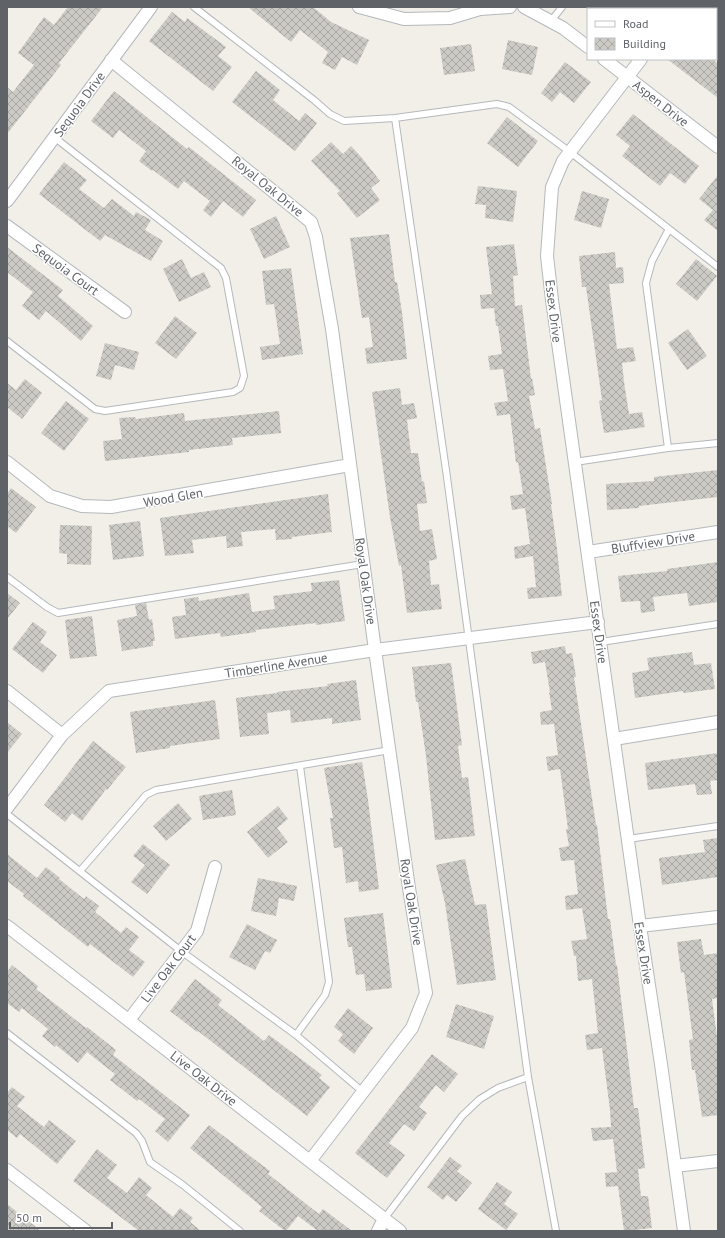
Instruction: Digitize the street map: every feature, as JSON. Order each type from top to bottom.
[{"type":"street","name":"Sequoia Drive","points":[[7,201],[151,7]]},
{"type":"street","points":[[359,7],[404,19],[450,18],[481,8],[510,7]]},
{"type":"street","points":[[524,7],[563,28],[587,46]]},
{"type":"street","name":"Royal Oak Drive","points":[[111,60],[311,222],[316,237],[332,329],[375,650],[409,888],[426,993],[412,1028],[310,1161]]},
{"type":"street","name":"Aspen Drive","points":[[605,60],[718,147]]},
{"type":"street","name":"Essex Drive","points":[[640,60],[563,161],[552,187],[547,256],[684,1231]]},
{"type":"street","name":"Sequoia Court","points":[[7,226],[125,312]]},
{"type":"street","name":"Wood Glen","points":[[7,462],[50,496],[82,506],[111,508],[350,465]]},
{"type":"street","name":"Bluffview Drive","points":[[588,552],[718,532]]},
{"type":"street","name":"Timberline Avenue","points":[[7,808],[62,734],[109,691],[375,650],[598,622]]},
{"type":"street","points":[[7,691],[62,734]]},
{"type":"street","points":[[614,739],[718,722]]},
{"type":"street","name":"Live Oak Court","points":[[129,1020],[197,931],[215,867]]},
{"type":"street","points":[[640,926],[718,917]]},
{"type":"street","name":"Live Oak Drive","points":[[7,926],[400,1231]]},
{"type":"street","points":[[675,1166],[718,1161]]},
{"type":"street","points":[[7,1170],[81,1229]]},
{"type":"street","points":[[378,1231],[384,1219]]},
{"type":"lane","points":[[194,7],[330,114],[344,120],[395,118],[497,104],[509,108],[570,152],[718,267]]},
{"type":"lane","points":[[551,21],[562,7]]},
{"type":"lane","points":[[395,118],[446,470],[528,1077],[556,1231]]},
{"type":"lane","points":[[7,341],[95,409],[105,411],[234,392],[240,388],[244,376],[226,278],[221,268],[54,137]]},
{"type":"lane","points":[[668,448],[646,283],[652,260],[669,228]]},
{"type":"lane","points":[[575,462],[668,448],[718,443]]},
{"type":"lane","points":[[7,577],[47,607],[58,613],[363,564]]},
{"type":"lane","points":[[601,642],[718,624]]},
{"type":"lane","points":[[80,872],[146,795],[156,790],[390,750]]},
{"type":"lane","points":[[296,1035],[325,995],[329,982],[300,766]]},
{"type":"lane","points":[[7,814],[181,951],[296,1035],[363,1092]]},
{"type":"lane","points":[[628,839],[718,826]]},
{"type":"lane","points":[[7,1033],[136,1133],[142,1141],[150,1162],[183,1184],[240,1231]]},
{"type":"lane","points":[[384,1219],[462,1116],[480,1099],[492,1092],[528,1077]]},
{"type":"building","points":[[68,7],[103,7],[59,63],[61,65],[7,134],[7,87],[13,92],[34,65],[18,53],[44,17],[54,25]]},
{"type":"building","points":[[248,7],[313,7],[331,22],[369,40],[357,65],[342,57],[335,70],[322,63],[328,52],[300,30],[291,42]]},
{"type":"building","points":[[172,12],[185,22],[187,18],[226,47],[218,56],[232,67],[213,91],[149,41]]},
{"type":"building","points":[[508,40],[538,47],[532,75],[502,69]]},
{"type":"building","points":[[471,44],[475,71],[444,75],[440,48]]},
{"type":"building","points":[[668,60],[713,60],[718,64],[718,98]]},
{"type":"building","points":[[565,62],[591,82],[574,103],[560,92],[552,102],[541,93]]},
{"type":"building","points":[[256,71],[280,90],[273,100],[299,121],[305,113],[317,123],[295,151],[232,102]]},
{"type":"building","points":[[114,91],[187,149],[189,147],[256,200],[243,217],[223,201],[211,217],[203,210],[210,201],[184,181],[178,189],[139,161],[146,151],[119,130],[113,138],[91,121]]},
{"type":"building","points":[[633,114],[699,166],[685,184],[670,173],[660,186],[622,156],[630,146],[616,135]]},
{"type":"building","points":[[507,117],[538,141],[518,167],[487,143]]},
{"type":"building","points":[[331,142],[343,154],[351,146],[380,181],[371,188],[380,200],[357,218],[337,193],[340,191],[311,161]]},
{"type":"building","points":[[64,162],[87,180],[79,189],[104,208],[112,199],[134,216],[136,212],[151,220],[145,230],[163,241],[151,261],[105,235],[100,241],[39,194]]},
{"type":"building","points":[[718,175],[718,231],[704,220],[713,210],[699,199]]},
{"type":"building","points":[[478,186],[517,191],[513,222],[485,218],[486,205],[475,204]]},
{"type":"building","points":[[582,191],[609,199],[601,228],[574,220]]},
{"type":"building","points":[[276,216],[290,247],[264,259],[250,229]]},
{"type":"building","points":[[389,234],[395,282],[397,282],[402,312],[407,359],[367,364],[365,348],[373,347],[369,317],[362,318],[350,238]]},
{"type":"building","points":[[514,244],[518,275],[513,276],[515,306],[522,305],[531,379],[532,378],[535,395],[529,396],[535,429],[540,428],[552,504],[562,596],[528,599],[527,588],[536,587],[533,556],[515,559],[514,547],[530,544],[525,508],[512,510],[510,496],[523,494],[518,462],[516,463],[510,414],[497,416],[494,403],[508,401],[503,369],[490,370],[488,356],[502,354],[498,326],[496,326],[494,308],[481,309],[480,295],[492,294],[486,247]]},
{"type":"building","points":[[7,247],[63,290],[58,296],[93,326],[81,341],[46,311],[39,320],[22,306],[33,292],[7,272]]},
{"type":"building","points":[[615,252],[616,268],[623,267],[624,283],[609,284],[617,349],[633,347],[636,361],[622,363],[624,382],[629,414],[642,412],[645,427],[604,433],[599,401],[602,400],[586,287],[582,287],[579,256]]},
{"type":"building","points":[[182,259],[191,278],[204,272],[211,287],[179,302],[163,269]]},
{"type":"building","points":[[696,259],[717,276],[697,301],[676,284]]},
{"type":"building","points":[[291,268],[303,354],[262,360],[260,347],[280,344],[274,304],[266,305],[262,271]]},
{"type":"building","points":[[175,316],[197,333],[176,359],[155,343]]},
{"type":"building","points":[[688,329],[707,356],[687,370],[668,343]]},
{"type":"building","points":[[105,343],[139,352],[134,370],[115,365],[111,380],[96,376]]},
{"type":"building","points":[[25,379],[42,393],[22,419],[7,407],[7,383],[16,390]]},
{"type":"building","points":[[400,388],[402,405],[414,403],[417,418],[407,420],[411,453],[418,453],[422,482],[424,481],[427,503],[417,504],[420,531],[432,529],[437,559],[429,561],[431,585],[439,584],[442,609],[407,613],[401,565],[399,566],[390,517],[372,392]]},
{"type":"building","points":[[66,401],[89,419],[64,451],[41,433]]},
{"type":"building","points":[[279,411],[281,433],[232,438],[233,445],[189,450],[189,452],[105,461],[103,441],[122,439],[119,418],[135,417],[136,419],[184,413],[185,421]]},
{"type":"building","points":[[718,470],[718,497],[639,506],[639,508],[607,510],[606,484],[654,481],[654,477]]},
{"type":"building","points":[[11,488],[36,507],[16,533],[7,526],[7,494]]},
{"type":"building","points":[[328,494],[332,532],[292,537],[292,539],[276,540],[275,529],[241,532],[243,546],[227,548],[226,536],[192,540],[194,553],[165,556],[160,518]]},
{"type":"building","points":[[140,521],[144,556],[113,560],[109,525]]},
{"type":"building","points":[[60,525],[92,526],[91,565],[67,564],[67,554],[59,553]]},
{"type":"building","points":[[718,562],[718,602],[689,606],[687,593],[653,597],[655,611],[641,613],[640,601],[621,602],[618,576],[667,571],[667,569]]},
{"type":"building","points":[[339,580],[345,621],[255,630],[256,632],[221,637],[220,633],[175,639],[172,617],[186,615],[184,599],[198,597],[199,601],[249,593],[252,612],[275,609],[273,596],[312,591],[311,583]]},
{"type":"building","points":[[7,593],[20,603],[7,619]]},
{"type":"building","points":[[146,603],[149,620],[152,619],[155,641],[153,641],[153,646],[122,651],[117,620],[137,616],[135,605]]},
{"type":"building","points":[[92,616],[97,656],[70,659],[65,620]]},
{"type":"building","points":[[33,622],[47,632],[40,642],[57,655],[43,673],[12,649]]},
{"type":"building","points":[[565,646],[566,654],[572,653],[576,677],[574,677],[597,825],[608,919],[610,919],[617,965],[634,1108],[638,1108],[645,1168],[638,1169],[641,1196],[648,1196],[652,1228],[624,1231],[618,1186],[606,1187],[605,1173],[617,1172],[613,1139],[593,1141],[591,1128],[611,1127],[610,1110],[602,1048],[587,1050],[585,1035],[598,1033],[592,979],[578,981],[576,956],[574,956],[571,941],[587,939],[582,908],[566,910],[565,896],[578,894],[574,860],[561,861],[559,848],[569,846],[560,769],[548,771],[546,757],[558,755],[554,724],[541,725],[540,712],[552,710],[550,692],[545,662],[533,664],[531,652]]},
{"type":"building","points":[[692,652],[694,665],[711,663],[715,689],[684,693],[683,691],[635,698],[632,673],[649,670],[647,658]]},
{"type":"building","points":[[451,663],[462,745],[458,746],[462,778],[468,777],[475,836],[435,840],[426,756],[418,702],[416,702],[412,667]]},
{"type":"building","points":[[356,680],[361,720],[332,724],[332,718],[291,723],[290,710],[267,713],[269,734],[240,737],[236,698],[328,686],[327,684]]},
{"type":"building","points":[[215,700],[220,739],[170,746],[170,748],[136,753],[130,712]]},
{"type":"building","points":[[7,722],[22,734],[7,753]]},
{"type":"building","points":[[93,741],[126,767],[107,790],[106,789],[82,821],[72,813],[65,822],[44,805]]},
{"type":"building","points":[[718,753],[718,780],[710,781],[712,794],[697,795],[695,784],[648,790],[645,763]]},
{"type":"building","points":[[362,762],[379,889],[359,892],[358,881],[346,883],[342,847],[334,848],[330,818],[333,818],[324,768]]},
{"type":"building","points":[[232,790],[236,815],[203,820],[199,796]]},
{"type":"building","points":[[178,803],[192,819],[166,841],[153,826]]},
{"type":"building","points":[[278,806],[288,819],[277,828],[288,842],[268,858],[247,832]]},
{"type":"building","points":[[717,838],[718,877],[662,885],[659,858],[705,852],[703,840]]},
{"type":"building","points":[[143,844],[170,865],[147,894],[131,882],[145,865],[133,856]]},
{"type":"building","points":[[7,854],[37,878],[46,867],[84,899],[86,896],[99,906],[95,912],[121,933],[126,927],[139,937],[129,950],[145,962],[133,977],[90,944],[88,947],[23,896],[24,894],[7,881]]},
{"type":"building","points":[[465,859],[475,905],[486,904],[496,980],[457,985],[445,903],[436,865]]},
{"type":"building","points":[[258,878],[297,886],[294,901],[279,898],[276,916],[251,911]]},
{"type":"building","points":[[383,913],[392,988],[366,991],[364,974],[356,975],[352,947],[348,947],[344,918]]},
{"type":"building","points":[[247,924],[277,940],[270,953],[265,951],[255,970],[229,957]]},
{"type":"building","points":[[701,939],[704,955],[718,953],[718,998],[712,999],[718,1037],[718,1115],[702,1117],[695,1070],[692,1070],[689,1040],[693,1039],[684,972],[681,973],[677,942]]},
{"type":"building","points":[[12,965],[38,986],[36,989],[116,1050],[113,1055],[190,1115],[168,1142],[155,1131],[165,1119],[139,1099],[137,1101],[110,1080],[115,1074],[87,1052],[78,1063],[56,1045],[55,1047],[42,1036],[48,1029],[22,1008],[19,1012],[7,1003],[7,972]]},
{"type":"building","points":[[195,979],[222,1000],[218,1005],[264,1041],[269,1035],[322,1075],[319,1078],[330,1087],[307,1116],[170,1011]]},
{"type":"building","points":[[456,1004],[494,1016],[484,1049],[446,1037]]},
{"type":"building","points":[[348,1008],[373,1028],[354,1054],[338,1041],[343,1034],[334,1027]]},
{"type":"building","points":[[432,1054],[458,1074],[444,1092],[436,1085],[419,1107],[427,1113],[414,1131],[404,1124],[389,1143],[405,1155],[387,1178],[355,1153]]},
{"type":"building","points":[[12,1087],[25,1097],[17,1106],[44,1127],[49,1120],[76,1141],[57,1164],[20,1134],[17,1138],[7,1130],[7,1093]]},
{"type":"building","points":[[209,1125],[270,1171],[268,1174],[319,1214],[323,1209],[352,1231],[318,1231],[298,1216],[285,1231],[259,1211],[262,1207],[190,1148]]},
{"type":"building","points":[[97,1149],[117,1165],[107,1178],[127,1193],[139,1177],[152,1188],[146,1195],[173,1217],[180,1208],[193,1218],[190,1222],[201,1231],[139,1231],[73,1181]]},
{"type":"building","points":[[450,1157],[462,1166],[457,1171],[472,1183],[456,1202],[447,1195],[443,1200],[427,1187]]},
{"type":"building","points":[[497,1182],[512,1192],[504,1204],[518,1214],[506,1230],[478,1209]]},
{"type":"building","points":[[7,1204],[41,1231],[7,1231]]}]
